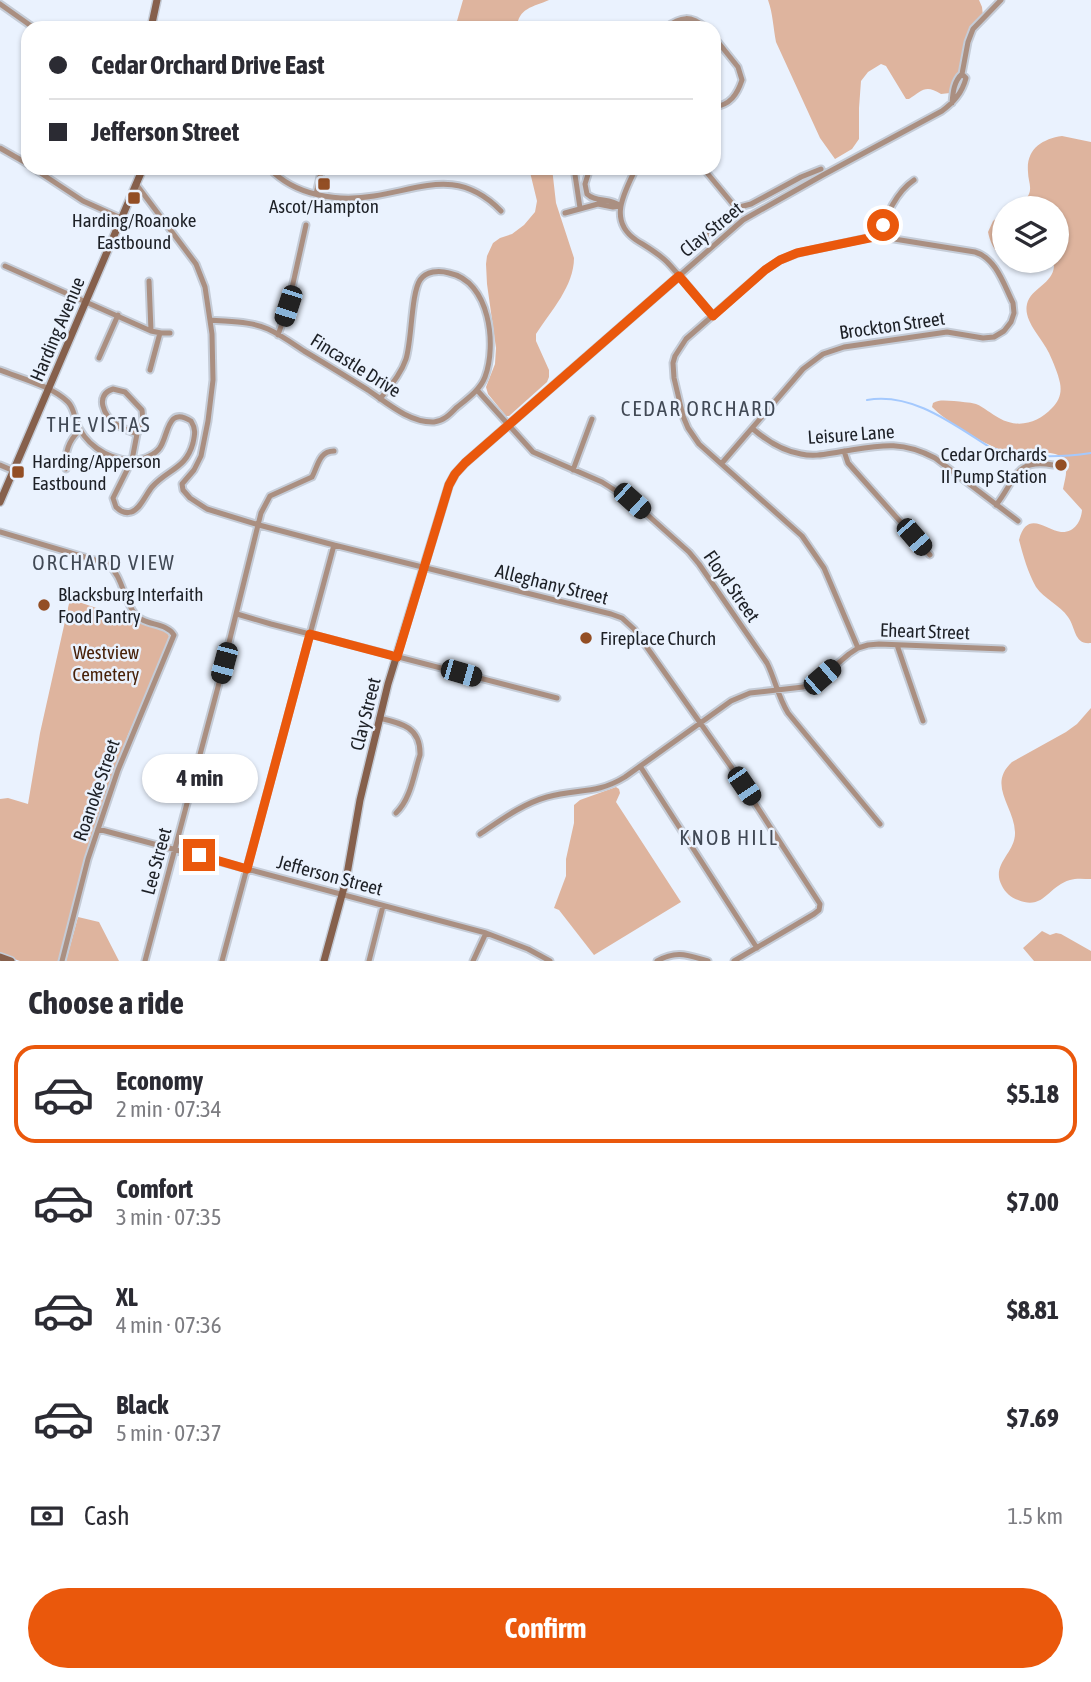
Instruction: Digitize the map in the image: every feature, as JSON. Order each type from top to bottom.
[{"type":"street","points":[[152,21],[157,0]]},
{"type":"street","name":"Clay Street","points":[[324,961],[342,895],[379,718],[449,485],[457,471],[743,220],[952,103],[960,94],[966,78],[962,74],[973,29],[1000,0]]},
{"type":"street","points":[[0,4],[24,21]]},
{"type":"street","points":[[676,21],[695,21]]},
{"type":"street","points":[[721,45],[738,66],[742,80],[731,101],[721,106]]},
{"type":"street","points":[[0,148],[21,160]]},
{"type":"street","points":[[707,235],[737,208],[751,204],[821,169]]},
{"type":"street","points":[[44,175],[83,201],[121,218]]},
{"type":"street","name":"Harding Avenue","points":[[0,502],[140,175]]},
{"type":"street","points":[[277,175],[288,184],[316,194],[337,197],[358,198],[422,186],[452,185],[478,193],[501,211]]},
{"type":"street","points":[[316,194],[320,175]]},
{"type":"street","points":[[575,175],[580,208]]},
{"type":"street","points":[[588,175],[585,184],[587,194],[593,199],[616,202],[620,206]]},
{"type":"street","points":[[633,175],[620,206],[624,227],[630,236],[667,262],[713,316]]},
{"type":"street","points":[[709,175],[737,208]]},
{"type":"street","points":[[859,648],[824,568],[802,536],[699,444],[688,428],[673,370],[675,356],[686,339],[780,260],[797,253],[879,236],[899,193],[914,180]]},
{"type":"street","points":[[135,184],[196,264],[205,287],[210,320]]},
{"type":"street","points":[[565,213],[598,204],[620,206]]},
{"type":"street","points":[[278,335],[288,306],[306,226]]},
{"type":"street","name":"Brockton Street","points":[[722,463],[805,368],[833,349],[947,332],[989,338],[999,335],[1008,327],[1013,303],[994,266],[985,256],[879,236]]},
{"type":"street","points":[[5,266],[151,331],[170,333]]},
{"type":"street","points":[[380,399],[399,373],[407,356],[418,285],[428,274],[440,272],[456,275],[469,283],[485,309],[489,328],[489,359],[484,378],[477,390]]},
{"type":"street","points":[[149,281],[151,331]]},
{"type":"street","points":[[99,358],[118,316]]},
{"type":"street","name":"Fincastle Drive","points":[[210,320],[251,324],[278,335],[405,414],[421,420],[435,422],[446,417],[477,390]]},
{"type":"street","name":"Alleghany Street","points":[[210,320],[213,380],[208,421],[199,460],[194,470],[183,480],[182,488],[190,498],[207,509],[259,525],[622,618],[634,629],[818,900],[820,908],[814,914],[757,948]]},
{"type":"street","points":[[150,370],[160,333]]},
{"type":"street","points":[[0,370],[48,390],[68,402],[80,430],[89,442],[111,456],[132,460],[144,458],[157,452],[173,419],[185,418],[194,425],[193,444],[186,459],[153,485],[136,509],[127,513],[119,510],[113,499],[132,460],[143,412],[123,391],[107,391],[102,400],[107,414],[120,427],[137,434]]},
{"type":"street","name":"Floyd Street","points":[[477,390],[533,452],[602,482],[632,501],[689,552],[767,663],[788,713],[880,824]]},
{"type":"street","points":[[573,470],[592,419]]},
{"type":"street","name":"Leisure Lane","points":[[753,429],[776,446],[802,454],[817,455],[890,445],[910,447],[935,458],[1018,522]]},
{"type":"street","points":[[66,469],[67,448],[80,430]]},
{"type":"street","name":"Lee Street","points":[[145,961],[261,513],[270,496],[312,477],[322,454],[334,450]]},
{"type":"street","points":[[844,451],[848,463],[930,555]]},
{"type":"street","points":[[996,505],[1020,469],[1035,463],[1053,465]]},
{"type":"street","points":[[0,465],[13,471]]},
{"type":"street","name":"Roanoke Street","points":[[0,532],[108,564],[115,571],[136,615],[169,629],[173,634],[127,745],[98,829],[62,961]]},
{"type":"street","points":[[222,961],[334,545]]},
{"type":"street","points":[[237,614],[557,698]]},
{"type":"street","name":"Eheart Street","points":[[480,834],[534,802],[555,795],[603,788],[619,780],[740,697],[750,693],[803,687],[816,682],[859,648],[879,644],[1003,649]]},
{"type":"street","points":[[897,645],[923,721]]},
{"type":"street","points":[[379,718],[405,726],[416,737],[420,748],[406,799],[396,813]]},
{"type":"street","points":[[640,766],[757,948],[734,961]]},
{"type":"street","name":"Jefferson Street","points":[[98,829],[486,933],[521,946],[550,961]]},
{"type":"street","points":[[369,961],[383,906]]},
{"type":"street","points":[[473,961],[486,933]]},
{"type":"street","points":[[657,961],[666,956],[680,954],[708,961]]},
{"type":"street","points":[[0,957],[11,961]]},
{"type":"green space","points":[[463,0],[549,0],[523,12],[518,21],[457,21]]},
{"type":"green space","points":[[768,0],[979,0],[983,16],[971,31],[955,88],[950,93],[941,94],[927,89],[906,99],[886,66],[881,64],[868,72],[861,81],[859,139],[852,149],[835,159],[820,138],[776,42]]},
{"type":"green space","points":[[1062,136],[1091,142],[1091,643],[1078,639],[1065,613],[1036,587],[1019,540],[1022,531],[1032,523],[1066,532],[1073,529],[1080,519],[1082,510],[1063,489],[1066,472],[1064,461],[1056,454],[1013,453],[999,449],[957,426],[932,407],[933,403],[941,401],[973,403],[1006,421],[1020,424],[1034,421],[1058,400],[1061,387],[1057,371],[1030,323],[1027,310],[1029,299],[1052,273],[1069,273],[1069,196],[1028,196],[1030,157],[1037,146]]},
{"type":"green space","points":[[531,175],[553,175],[556,203],[574,258],[573,268],[566,288],[536,334],[536,341],[549,370],[547,382],[506,416],[488,394],[486,387],[495,364],[496,348],[487,284],[487,256],[493,243],[524,225],[535,212],[537,201]]},
{"type":"green space","points":[[992,223],[992,245],[990,240],[988,232]]},
{"type":"green space","name":"Westview Cemetery","points":[[70,599],[167,632],[170,638],[128,735],[92,835],[59,961],[20,961],[0,954],[0,799],[8,798],[28,804],[40,733]]},
{"type":"green space","points":[[1091,708],[1091,879],[1070,880],[1034,902],[1015,899],[1005,890],[999,878],[1001,865],[1012,846],[1015,832],[1002,787],[1005,771],[1012,762],[1077,724]]},
{"type":"green space","points":[[616,787],[620,793],[616,802],[681,902],[594,955],[559,910],[554,908],[566,876],[574,805],[580,800]]},
{"type":"green space","points":[[78,917],[99,922],[119,961],[66,961]]},
{"type":"green space","points":[[1042,931],[1050,935],[1061,934],[1091,951],[1091,961],[1034,961],[1023,948]]},
{"type":"waterway","points":[[867,400],[901,401],[917,406],[948,421],[991,448],[1015,454],[1066,456],[1091,453]]},
{"type":"place","name":"Ascot/Hampton","points":[[324,184]]},
{"type":"place","name":"Harding/Roanoke Eastbound","points":[[134,198]]},
{"type":"place","name":"Cedar Orchards II Pump Station","points":[[1061,465]]},
{"type":"place","name":"Harding/Apperson Eastbound","points":[[18,472]]},
{"type":"place","name":"Blacksburg Interfaith Food Pantry","points":[[44,605]]},
{"type":"place","name":"Fireplace Church","points":[[586,638]]},
{"type":"district","name":"CEDAR ORCHARD","points":[[699,408]]},
{"type":"district","name":"THE VISTAS","points":[[99,424]]},
{"type":"district","name":"ORCHARD VIEW","points":[[104,562]]},
{"type":"district","name":"KNOB HILL","points":[[729,837]]},
{"type":"route","points":[[199,855],[247,869],[310,634],[397,657],[449,485],[465,463],[679,276],[713,316],[780,260],[797,253],[879,236],[883,225]]}]
